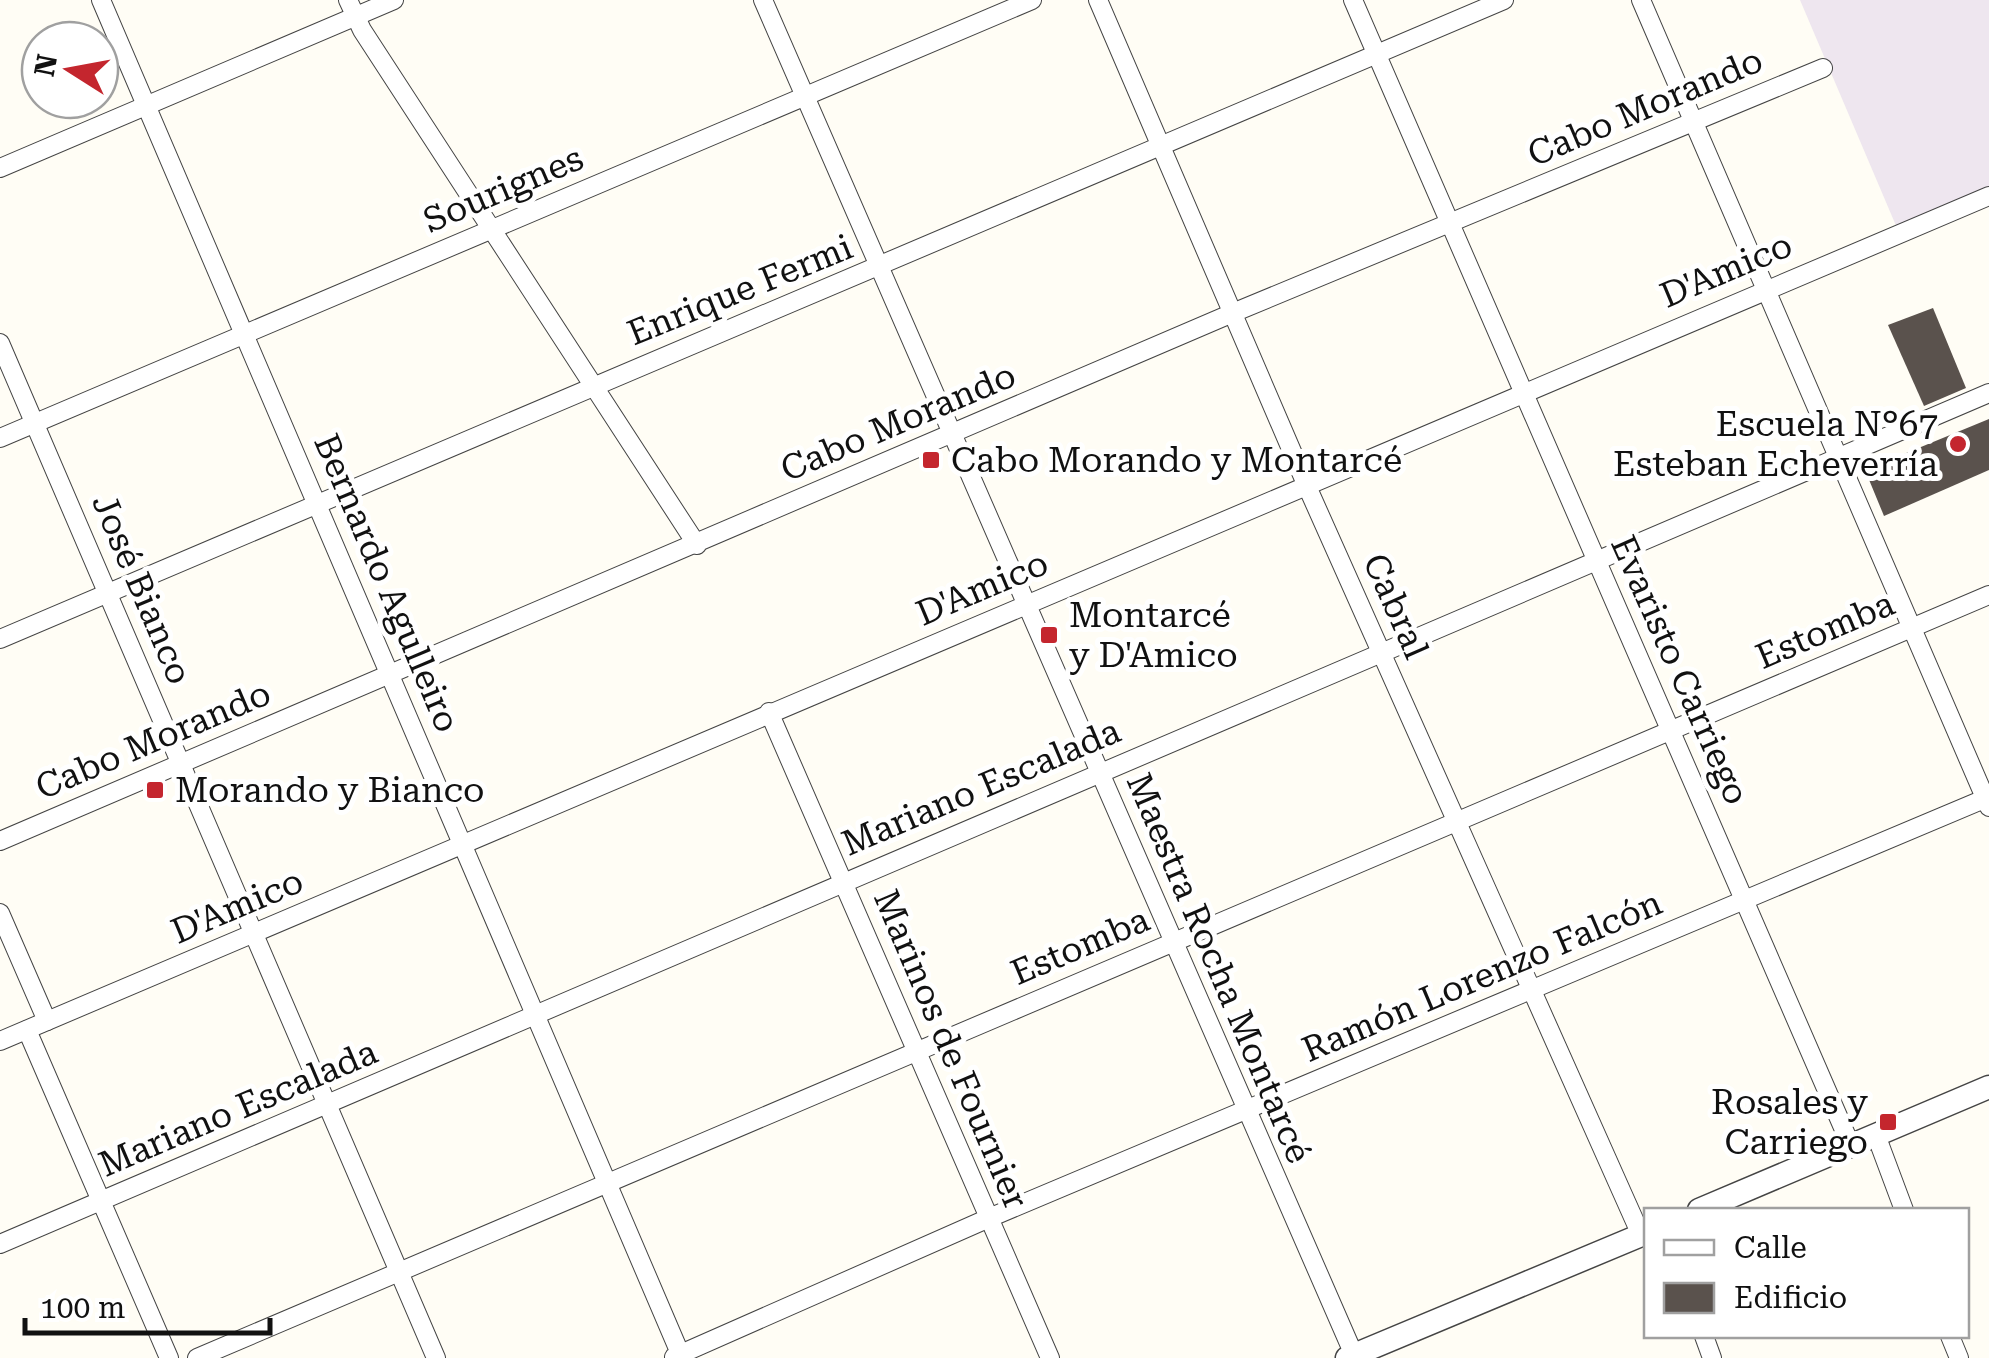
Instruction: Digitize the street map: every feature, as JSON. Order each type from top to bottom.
[{"type":"street","name":"Bernardo Agulleiro","points":[[101,0],[392,674],[678,1357]]},
{"type":"street","points":[[0,168],[147,105],[352,8],[394,0]]},
{"type":"street","name":"Maestra Rocha Montarcé","points":[[763,0],[1350,1356]]},
{"type":"street","name":"Sourignes","points":[[0,438],[1032,0]]},
{"type":"street","name":"Cabral","points":[[1098,0],[1306,484],[1530,990],[1644,1234]]},
{"type":"street","name":"Evaristo Carriego","points":[[1353,0],[1746,898],[1850,1146]]},
{"type":"street","name":"Enrique Fermi","points":[[0,639],[1504,0]]},
{"type":"street","points":[[1640,0],[1988,801]]},
{"type":"street","points":[[352,8],[696,545]]},
{"type":"street","name":"Cabo Morando","points":[[0,841],[1235,312],[1824,68]]},
{"type":"street","name":"D'Amico","points":[[0,1042],[462,848],[769,712],[1765,288],[1987,203]]},
{"type":"street","name":"José Bianco","points":[[0,342],[436,1358]]},
{"type":"street","name":"Mariano Escalada","points":[[0,1244],[536,1017],[842,880],[1989,392]]},
{"type":"street","name":"Estomba","points":[[197,1358],[1989,595]]},
{"type":"street","name":"Marinos de Fournier","points":[[769,712],[1050,1358]]},
{"type":"street","name":"Ramón Lorenzo Falcón","points":[[678,1357],[989,1218],[1746,898],[1988,801]]},
{"type":"street","points":[[0,912],[47,1021]]},
{"type":"street","points":[[27,1030],[168,1358]]},
{"type":"street","points":[[1704,1208],[1989,1087]]},
{"type":"street","points":[[1876,1136],[1903,1208]]},
{"type":"street","points":[[1350,1356],[1381,1352],[1644,1234]]},
{"type":"shaded area","points":[[1800,0],[1989,0],[1989,187],[1897,228]]},
{"type":"building","points":[[1933,308],[1966,388],[1924,406],[1888,325]]},
{"type":"building","name":"Escuela N°67 Esteban Echeverría","points":[[1989,419],[1989,470],[1884,516],[1865,470]]},
{"type":"place","name":"Escuela N°67 Esteban Echeverría","points":[[1958,444]]},
{"type":"place","name":"Cabo Morando y Montarcé","points":[[931,460]]},
{"type":"place","name":"Montarcé y D'Amico","points":[[1049,635]]},
{"type":"place","name":"Morando y Bianco","points":[[155,790]]},
{"type":"place","name":"Rosales y Carriego","points":[[1888,1122]]}]
